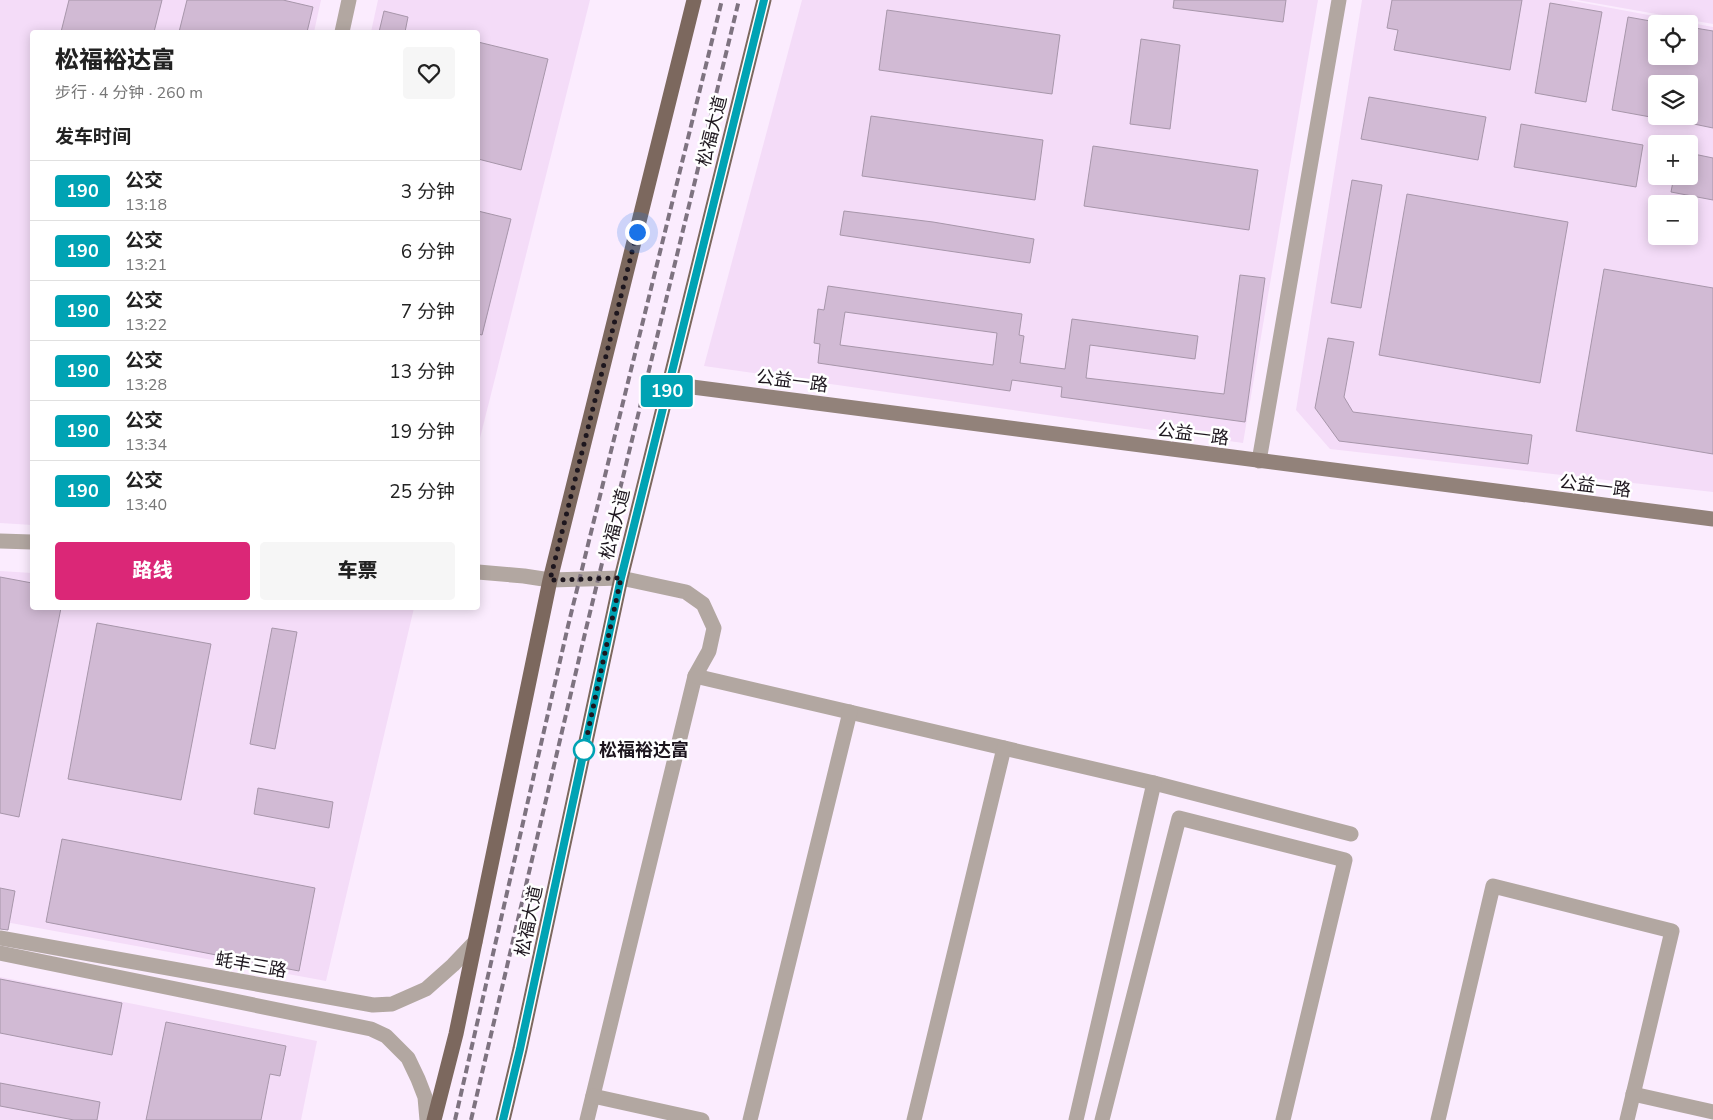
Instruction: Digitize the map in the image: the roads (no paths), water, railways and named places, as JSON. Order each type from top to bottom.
[{"type":"main road","points":[[434,1120],[456,1034],[550,580],[694,0]]},
{"type":"main road","name":"松福大道","points":[[503,1120],[520,1049],[621,578],[764,0]]},
{"type":"street","points":[[342,30],[349,0]]},
{"type":"street","points":[[1259,461],[1339,0]]},
{"type":"street","name":"公益一路","points":[[669,384],[1713,519]]},
{"type":"street","points":[[0,540],[30,542]]},
{"type":"street","points":[[480,572],[550,580],[621,578],[686,592],[703,604],[714,628],[709,651],[695,676],[587,1120]]},
{"type":"street","points":[[695,676],[1154,783],[1351,834]]},
{"type":"street","points":[[750,1120],[850,712]]},
{"type":"street","points":[[914,1120],[1004,748]]},
{"type":"street","points":[[1076,1120],[1154,783]]},
{"type":"street","points":[[1102,1120],[1179,818],[1345,860],[1283,1120]]},
{"type":"street","points":[[1438,1120],[1493,886],[1672,931],[1627,1120]]},
{"type":"street","name":"蚝丰三路","points":[[0,938],[373,1005],[392,1004],[426,989],[475,942]]},
{"type":"street","points":[[0,953],[371,1029],[386,1036],[408,1058],[425,1096],[427,1120]]},
{"type":"street","points":[[1633,1094],[1713,1112]]},
{"type":"street","points":[[593,1096],[702,1120]]},
{"type":"railway","points":[[455,1120],[568,626],[722,0]]},
{"type":"railway","points":[[471,1120],[586,629],[739,0]]},
{"type":"place","name":"松福裕达富","points":[[584,750]]}]
